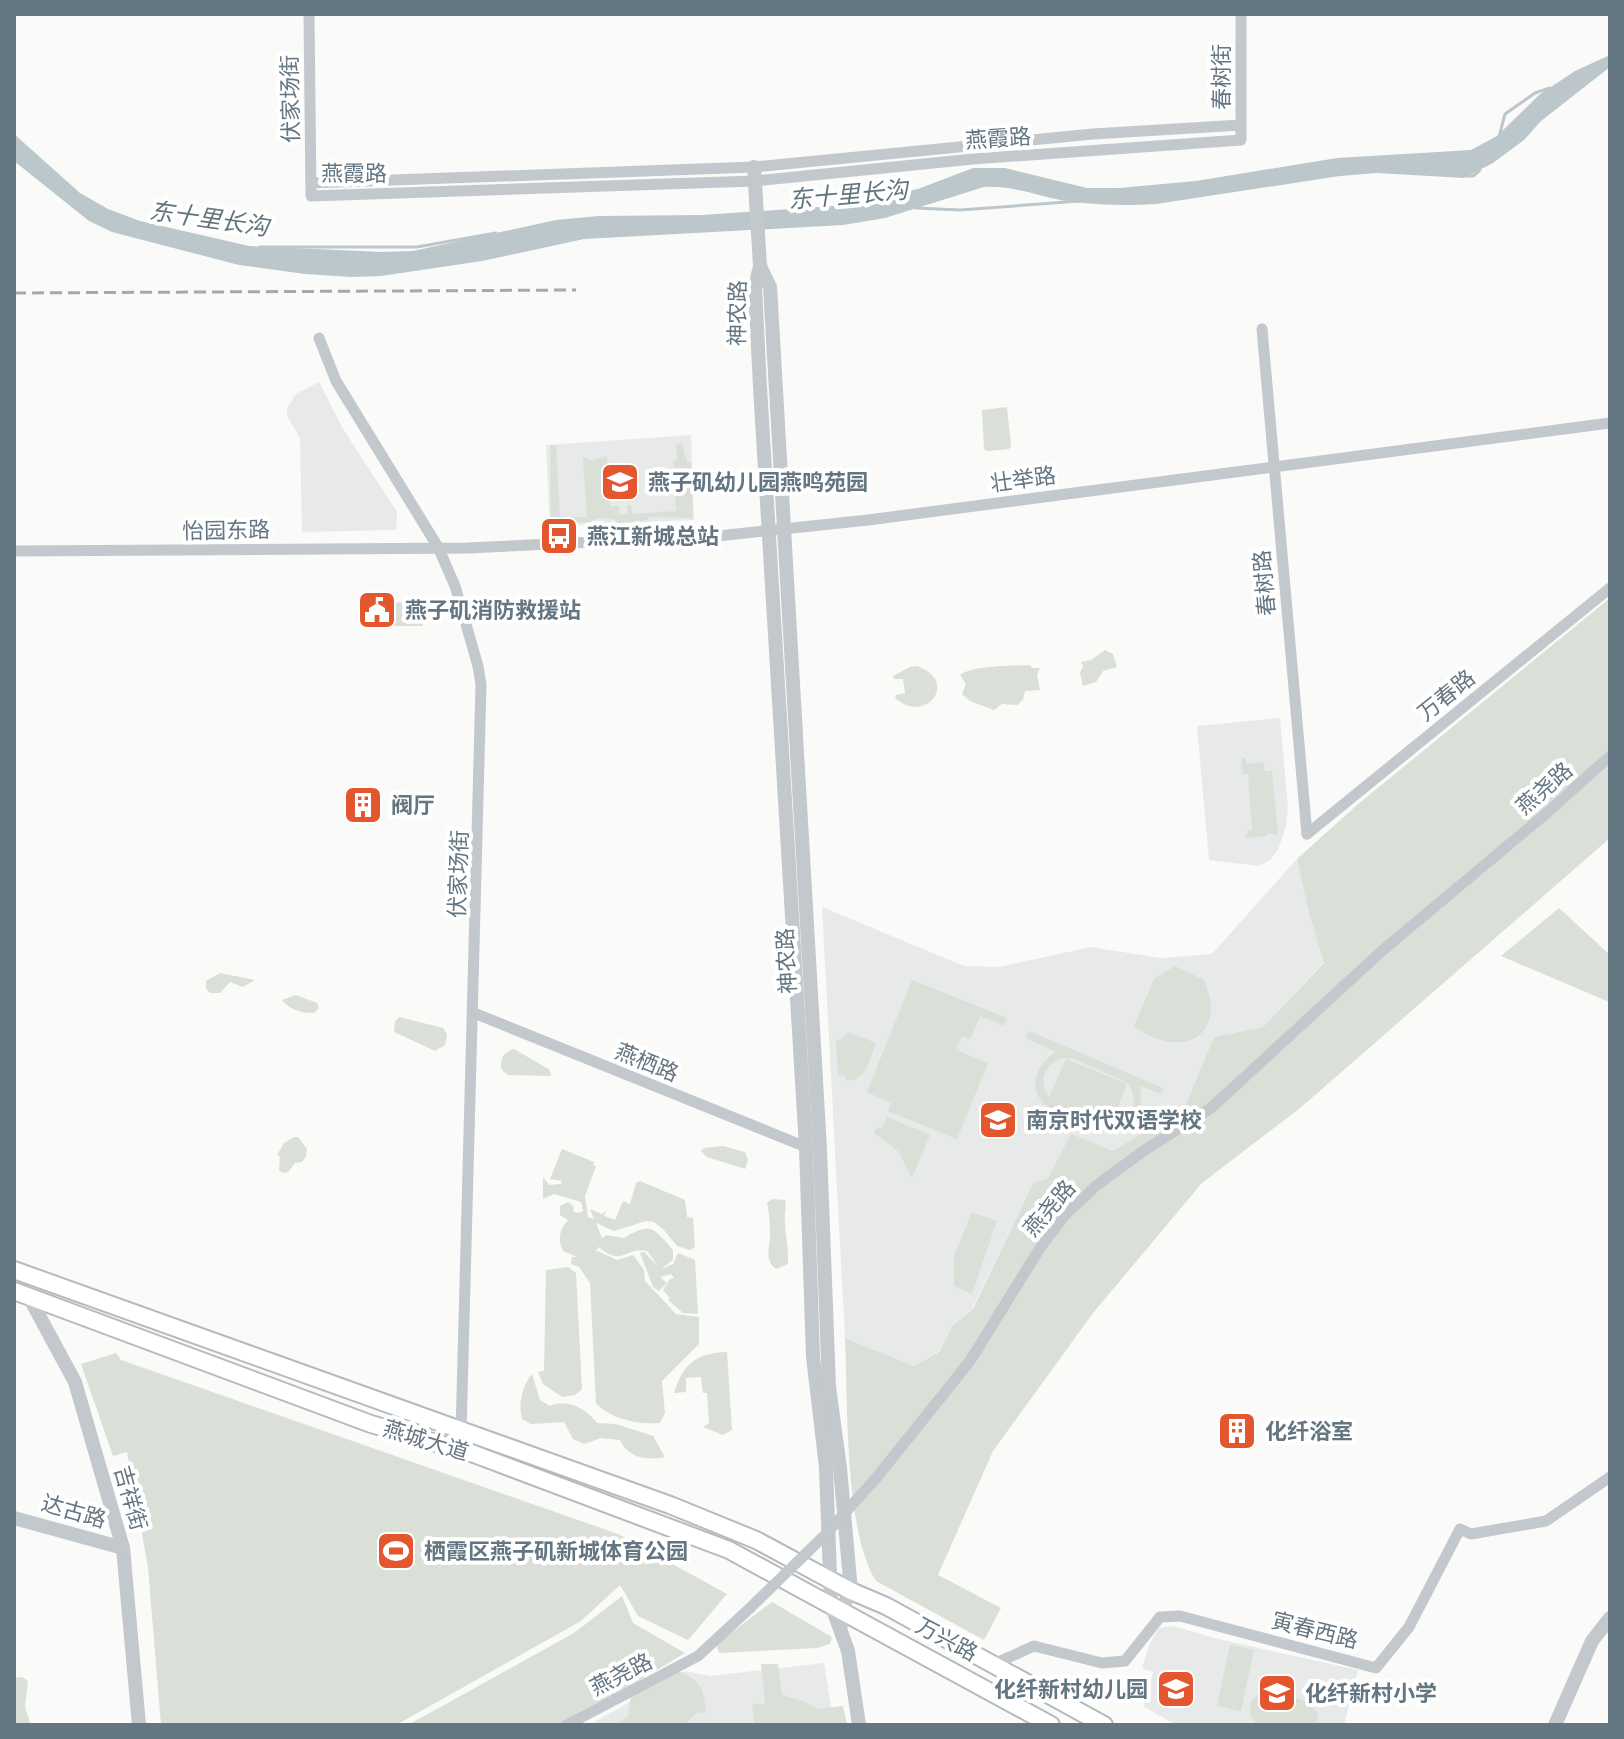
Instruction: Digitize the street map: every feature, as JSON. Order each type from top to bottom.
[{"type":"main road","name":"燕城大道","points":[[14,1270],[670,1505],[742,1534],[830,1579]]},
{"type":"main road","name":"燕城大道","points":[[22,1294],[371,1424],[456,1449],[621,1508],[729,1550],[836,1607]]},
{"type":"main road","name":"万兴路","points":[[830,1579],[886,1606],[1104,1725]]},
{"type":"main road","name":"万兴路","points":[[836,1607],[1051,1725]]},
{"type":"street","name":"伏家场街","points":[[309,14],[311,183]]},
{"type":"street","name":"春树街","points":[[1241,14],[1241,140]]},
{"type":"street","name":"燕霞路","points":[[754,174],[1093,134],[1241,125]]},
{"type":"street","name":"燕霞路","points":[[311,183],[311,196],[754,174],[1241,140]]},
{"type":"street","name":"神农路","points":[[754,174],[760,266],[755,287],[820,1149],[829,1387],[851,1591]]},
{"type":"street","name":"春树路","points":[[1262,329],[1307,834]]},
{"type":"street","name":"伏家场街","points":[[319,338],[336,381],[438,547],[455,586],[481,685],[461,1431],[456,1449]]},
{"type":"street","name":"壮举路","points":[[438,547],[468,548],[775,531],[1610,423]]},
{"type":"street","name":"神农路","points":[[775,531],[806,1147],[813,1357],[826,1467],[830,1579],[848,1651],[859,1725]]},
{"type":"street","name":"怡园东路","points":[[14,551],[438,547]]},
{"type":"street","name":"万春路","points":[[1307,834],[1610,588]]},
{"type":"street","name":"燕尧路","points":[[567,1725],[698,1656],[750,1608],[825,1535],[877,1477],[970,1361],[1040,1248],[1065,1215],[1097,1185],[1211,1108],[1384,949],[1610,756]]},
{"type":"street","name":"燕栖路","points":[[474,1013],[806,1147]]},
{"type":"street","name":"吉祥街","points":[[22,1294],[75,1382],[123,1548],[139,1725]]},
{"type":"street","name":"寅春西路","points":[[994,1664],[1034,1646],[1102,1663],[1125,1661],[1160,1617],[1180,1616],[1376,1668],[1409,1627],[1460,1529],[1471,1534],[1546,1521],[1610,1477]]},
{"type":"street","name":"达古路","points":[[14,1518],[123,1548]]},
{"type":"street","points":[[836,1607],[851,1591]]},
{"type":"street","points":[[1555,1725],[1592,1641],[1610,1618]]},
{"type":"shaded area","points":[[1610,55],[1610,67],[1541,121],[1524,140],[1493,163],[1464,178],[1377,173],[1340,176],[1135,205],[1073,202],[1007,188],[984,187],[885,218],[843,225],[584,239],[482,261],[381,276],[305,274],[239,265],[112,232],[89,221],[14,161],[14,134],[80,193],[108,209],[140,221],[249,246],[413,251],[556,220],[833,206],[918,189],[973,168],[1005,168],[1087,188],[1119,188],[1196,181],[1337,158],[1471,150],[1497,136],[1539,95],[1575,71]]},
{"type":"shaded area","points":[[319,382],[343,429],[397,512],[396,530],[302,532],[300,438],[287,416],[287,408],[296,394]]},
{"type":"shaded area","points":[[1007,407],[1011,446],[1009,449],[987,451],[984,449],[982,410]]},
{"type":"shaded area","name":"燕子矶幼儿园燕鸣苑园","points":[[691,435],[694,520],[550,526],[546,445]]},
{"type":"shaded area","points":[[683,443],[684,455],[687,462],[691,462],[693,518],[648,517],[648,520],[619,523],[613,519],[597,518],[590,522],[551,525],[550,445],[556,445],[560,518],[587,517],[583,458],[588,457],[589,461],[607,456],[610,506],[619,506],[620,515],[628,514],[627,505],[631,505],[632,514],[676,511],[673,461],[677,460],[676,444]]},
{"type":"shaded area","points":[[1610,598],[1610,838],[1299,1109],[1202,1183],[1093,1313],[993,1451],[938,1575],[1001,1608],[984,1640],[876,1581],[858,1530],[853,1498],[845,1338],[914,1366],[940,1351],[952,1326],[973,1309],[1033,1183],[1048,1178],[1071,1134],[1113,1151],[1185,1106],[1214,1037],[1263,1027],[1324,963],[1297,859],[1357,805]]},
{"type":"shaded area","points":[[423,602],[423,626],[381,626],[380,603]]},
{"type":"shaded area","points":[[1105,650],[1113,654],[1117,667],[1103,671],[1096,682],[1083,686],[1081,662],[1091,660]]},
{"type":"shaded area","points":[[1030,665],[1040,668],[1037,675],[1040,690],[1025,691],[1023,700],[1017,705],[1002,704],[994,710],[970,701],[962,694],[966,684],[960,675],[966,672]]},
{"type":"shaded area","points":[[916,666],[936,681],[937,690],[934,698],[918,707],[895,698],[905,693],[903,679],[894,679],[893,676]]},
{"type":"shaded area","points":[[1280,718],[1288,808],[1278,850],[1270,860],[1259,866],[1209,860],[1197,726]]},
{"type":"shaded area","points":[[1241,758],[1245,758],[1247,764],[1264,762],[1265,771],[1272,771],[1278,835],[1268,833],[1266,836],[1245,838],[1252,830],[1248,774],[1243,774]]},
{"type":"shaded area","name":"南京时代双语学校","points":[[1297,859],[1324,962],[1263,1027],[1214,1037],[1185,1106],[1113,1151],[1071,1135],[1048,1178],[1033,1183],[972,1309],[952,1326],[940,1350],[914,1366],[845,1338],[822,907],[964,966],[999,967],[1091,947],[1160,958],[1212,954]]},
{"type":"shaded area","points":[[1559,908],[1610,955],[1609,1002],[1501,956]]},
{"type":"shaded area","points":[[1175,966],[1204,980],[1211,1007],[1207,1025],[1200,1034],[1180,1042],[1155,1038],[1134,1026],[1154,979]]},
{"type":"shaded area","points":[[220,973],[255,980],[243,987],[230,982],[220,993],[210,993],[206,981]]},
{"type":"shaded area","points":[[912,980],[1007,1018],[1004,1026],[980,1016],[970,1039],[962,1036],[956,1050],[988,1063],[957,1139],[888,1111],[891,1103],[867,1092]]},
{"type":"shaded area","points":[[296,995],[317,1003],[319,1008],[314,1013],[300,1012],[282,1000]]},
{"type":"shaded area","points":[[399,1017],[443,1028],[447,1034],[445,1045],[435,1051],[394,1032]]},
{"type":"shaded area","points":[[1029,1031],[1163,1088],[1161,1094],[1140,1086],[1139,1111],[1130,1124],[1116,1131],[1102,1130],[1062,1114],[1041,1100],[1036,1085],[1043,1063],[1056,1052],[1025,1038]],"holes":[[[1063,1058],[1074,1059],[1128,1083],[1134,1102],[1125,1117],[1112,1123],[1127,1084],[1066,1059],[1049,1097],[1044,1085],[1047,1069]]]},
{"type":"shaded area","points":[[848,1032],[876,1043],[863,1073],[846,1081],[845,1075],[838,1076],[836,1041]]},
{"type":"shaded area","points":[[514,1049],[550,1070],[551,1076],[508,1075],[502,1070],[502,1060],[507,1052]]},
{"type":"shaded area","points":[[887,1117],[930,1135],[912,1178],[898,1151],[874,1133],[877,1127],[882,1128]]},
{"type":"shaded area","points":[[298,1137],[307,1149],[306,1156],[302,1162],[295,1163],[288,1172],[283,1173],[279,1170],[280,1156],[277,1155],[284,1143]]},
{"type":"shaded area","points":[[723,1146],[745,1152],[748,1160],[745,1169],[707,1157],[701,1151]]},
{"type":"shaded area","points":[[562,1149],[594,1162],[596,1166],[585,1196],[588,1217],[594,1219],[590,1209],[602,1214],[606,1211],[604,1216],[615,1220],[623,1201],[630,1204],[636,1183],[640,1181],[685,1200],[687,1217],[693,1218],[695,1247],[690,1250],[677,1246],[654,1222],[646,1221],[614,1231],[596,1223],[602,1238],[607,1235],[624,1238],[647,1229],[657,1232],[673,1250],[673,1260],[661,1269],[673,1264],[678,1253],[695,1260],[698,1314],[683,1313],[668,1300],[670,1298],[663,1290],[674,1278],[671,1274],[660,1277],[667,1283],[659,1291],[653,1287],[640,1253],[644,1252],[659,1267],[647,1251],[614,1256],[599,1247],[595,1252],[617,1260],[633,1255],[644,1270],[645,1281],[676,1314],[699,1317],[699,1344],[662,1381],[665,1413],[660,1423],[625,1420],[596,1403],[590,1283],[579,1267],[571,1264],[572,1257],[577,1257],[563,1251],[560,1242],[561,1231],[568,1220],[560,1215],[560,1206],[568,1202],[574,1212],[579,1213],[583,1211],[581,1202],[554,1194],[543,1199],[543,1177],[549,1185],[561,1184],[562,1181],[550,1179]]},
{"type":"shaded area","points":[[772,1199],[785,1200],[786,1205],[788,1264],[776,1269],[769,1256],[767,1203]]},
{"type":"shaded area","points":[[972,1212],[997,1221],[972,1294],[954,1286],[954,1256]]},
{"type":"shaded area","points":[[568,1267],[576,1273],[582,1389],[575,1395],[562,1397],[543,1384],[538,1372],[544,1371],[546,1270]]},
{"type":"shaded area","points":[[727,1352],[732,1430],[723,1435],[703,1427],[709,1423],[707,1393],[703,1393],[701,1377],[686,1378],[686,1392],[674,1393],[682,1374],[692,1362],[707,1355]]},
{"type":"shaded area","name":"栖霞区燕子矶新城体育公园","points":[[116,1353],[121,1360],[618,1534],[727,1594],[688,1640],[638,1616],[620,1585],[581,1621],[396,1725],[161,1725],[148,1567],[127,1452],[113,1456],[81,1364]]},
{"type":"shaded area","points":[[532,1374],[540,1400],[550,1406],[570,1404],[588,1413],[597,1423],[616,1424],[653,1436],[665,1457],[639,1457],[628,1451],[620,1440],[601,1438],[584,1444],[573,1439],[564,1422],[531,1424],[522,1419],[522,1395]]},
{"type":"shaded area","points":[[622,1596],[633,1623],[685,1653],[566,1725],[408,1725],[574,1633]]},
{"type":"shaded area","points":[[772,1602],[832,1637],[830,1644],[817,1648],[719,1653],[719,1642]]},
{"type":"shaded area","name":"化纤新村小学","points":[[1174,1626],[1358,1670],[1344,1725],[1177,1725],[1144,1707],[1153,1672],[1142,1668],[1150,1643],[1159,1628]]},
{"type":"shaded area","points":[[1230,1645],[1254,1650],[1241,1711],[1217,1706]]},
{"type":"shaded area","points":[[824,1663],[834,1725],[589,1725],[685,1671],[710,1676]]},
{"type":"shaded area","points":[[761,1664],[778,1664],[782,1695],[817,1709],[843,1706],[847,1725],[755,1725],[752,1705],[765,1703]]},
{"type":"shaded area","points":[[673,1668],[698,1684],[706,1712],[697,1713],[683,1725],[615,1725],[628,1716],[632,1690]]},
{"type":"shaded area","points":[[22,1677],[28,1681],[25,1707],[31,1725],[14,1725],[14,1678]]},
{"type":"shaded area","points":[[1271,1691],[1309,1702],[1318,1714],[1316,1725],[1257,1724],[1250,1716],[1251,1701],[1261,1692]]},
{"type":"waterway","name":"东十里长沟","points":[[1499,137],[1505,114],[1535,93],[1550,88]]},
{"type":"waterway","name":"东十里长沟","points":[[1466,176],[1473,176],[1480,170]]},
{"type":"waterway","name":"东十里长沟","points":[[916,208],[960,210],[1080,201]]},
{"type":"waterway","name":"东十里长沟","points":[[260,247],[417,247],[496,233]]},
{"type":"railway","points":[[14,293],[576,290]]},
{"type":"place","name":"燕子矶幼儿园燕鸣苑园","points":[[620,482]]},
{"type":"place","name":"燕江新城总站","points":[[559,536]]},
{"type":"place","name":"燕子矶消防救援站","points":[[377,610]]},
{"type":"place","name":"阀厅","points":[[363,805]]},
{"type":"place","name":"南京时代双语学校","points":[[998,1120]]},
{"type":"place","name":"化纤浴室","points":[[1237,1431]]},
{"type":"place","name":"栖霞区燕子矶新城体育公园","points":[[396,1551]]},
{"type":"place","name":"化纤新村幼儿园","points":[[1176,1689]]},
{"type":"place","name":"化纤新村小学","points":[[1277,1693]]}]
